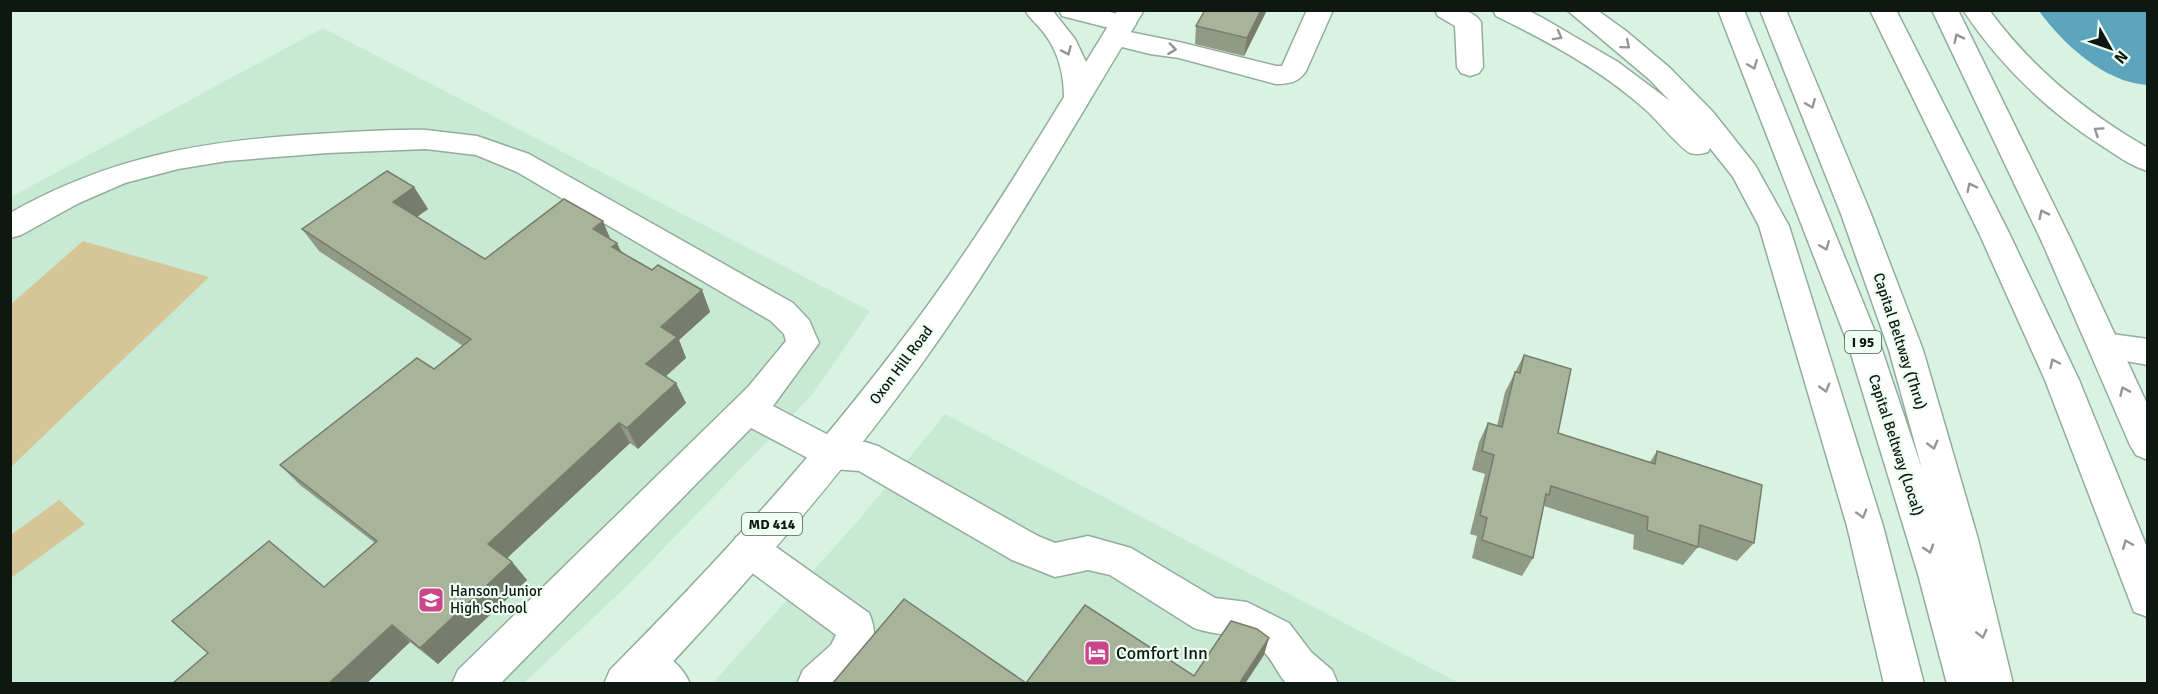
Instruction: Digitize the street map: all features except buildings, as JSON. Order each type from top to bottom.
[{"type":"main road","points":[[1037,10],[1057,33],[1067,51],[1075,71],[1078,100]]},
{"type":"main road","points":[[1071,10],[1123,24],[1150,46],[1179,50],[1276,75],[1286,75],[1293,70],[1320,10]]},
{"type":"main road","points":[[1447,10],[1468,22],[1470,67]]},
{"type":"main road","points":[[1505,10],[1587,53],[1633,84],[1681,126],[1721,172],[1755,225],[1808,332]]},
{"type":"main road","points":[[1579,10],[1617,37],[1660,74],[1703,119],[1745,172],[1774,226],[1865,526],[1904,684]]},
{"type":"main road","name":"Capital Beltway (Local)","points":[[1731,10],[1864,344],[1937,574],[1967,684]]},
{"type":"main road","name":"Capital Beltway (Thru)","points":[[1773,10],[1856,214],[1906,350],[1959,539],[1993,684]]},
{"type":"main road","points":[[1884,10],[1994,233],[2062,380],[2148,599]]},
{"type":"main road","points":[[1945,10],[2058,243],[2148,445]]},
{"type":"main road","points":[[1975,10],[2023,70],[2065,109],[2148,161]]},
{"type":"main road","name":"Oxon Hill Road","points":[[646,677],[749,549],[833,454],[948,303],[1078,100],[1123,24]]},
{"type":"main road","points":[[10,227],[36,212],[127,172],[182,158],[253,148],[360,141],[433,140],[478,146],[504,153],[782,312],[795,323],[801,333],[803,343],[747,409],[472,684]]},
{"type":"main road","points":[[2104,346],[2148,352]]},
{"type":"main road","points":[[747,409],[833,454],[865,457],[1035,552],[1055,560],[1088,554],[1118,560],[1175,592],[1208,615],[1247,620],[1275,636],[1286,647],[1298,666],[1318,684]]},
{"type":"main road","points":[[749,549],[855,626],[858,635],[855,646],[817,684]]},
{"type":"shaded area","points":[[323,28],[870,311],[812,395],[631,582],[524,683],[11,684],[11,197]]},
{"type":"shaded area","points":[[83,241],[209,277],[11,467],[11,304]]},
{"type":"shaded area","points":[[945,414],[1459,683],[712,684],[863,515]]},
{"type":"shaded area","points":[[59,500],[85,524],[11,578],[11,535]]},
{"type":"water","points":[[2039,11],[2147,11],[2147,85],[2115,77],[2100,69],[2072,48]]},
{"type":"place","name":"Hanson Junior High School","points":[[431,600]]},
{"type":"place","name":"Comfort Inn","points":[[1097,653]]}]
